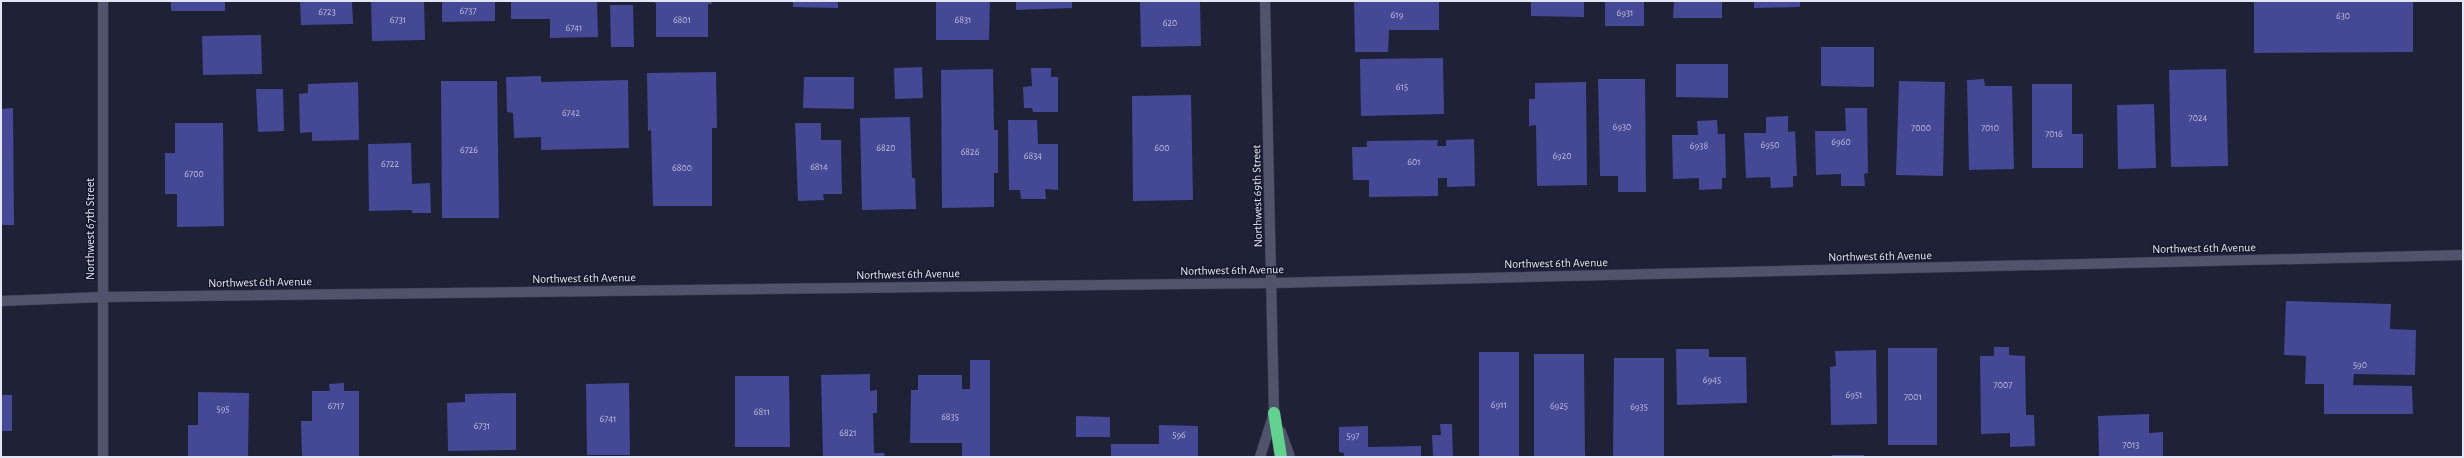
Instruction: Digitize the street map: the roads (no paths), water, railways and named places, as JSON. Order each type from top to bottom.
[{"type":"highway","points":[[1274,414],[1281,457]]},
{"type":"street","name":"Northwest 67th Street","points":[[103,1],[104,457]]},
{"type":"street","name":"Northwest 69th Street","points":[[1265,1],[1274,414]]},
{"type":"street","name":"Northwest 6th Avenue","points":[[1,301],[103,297],[1272,283],[2463,255]]},
{"type":"street","points":[[1260,457],[1274,414]]},
{"type":"street","points":[[1274,414],[1290,457]]}]
